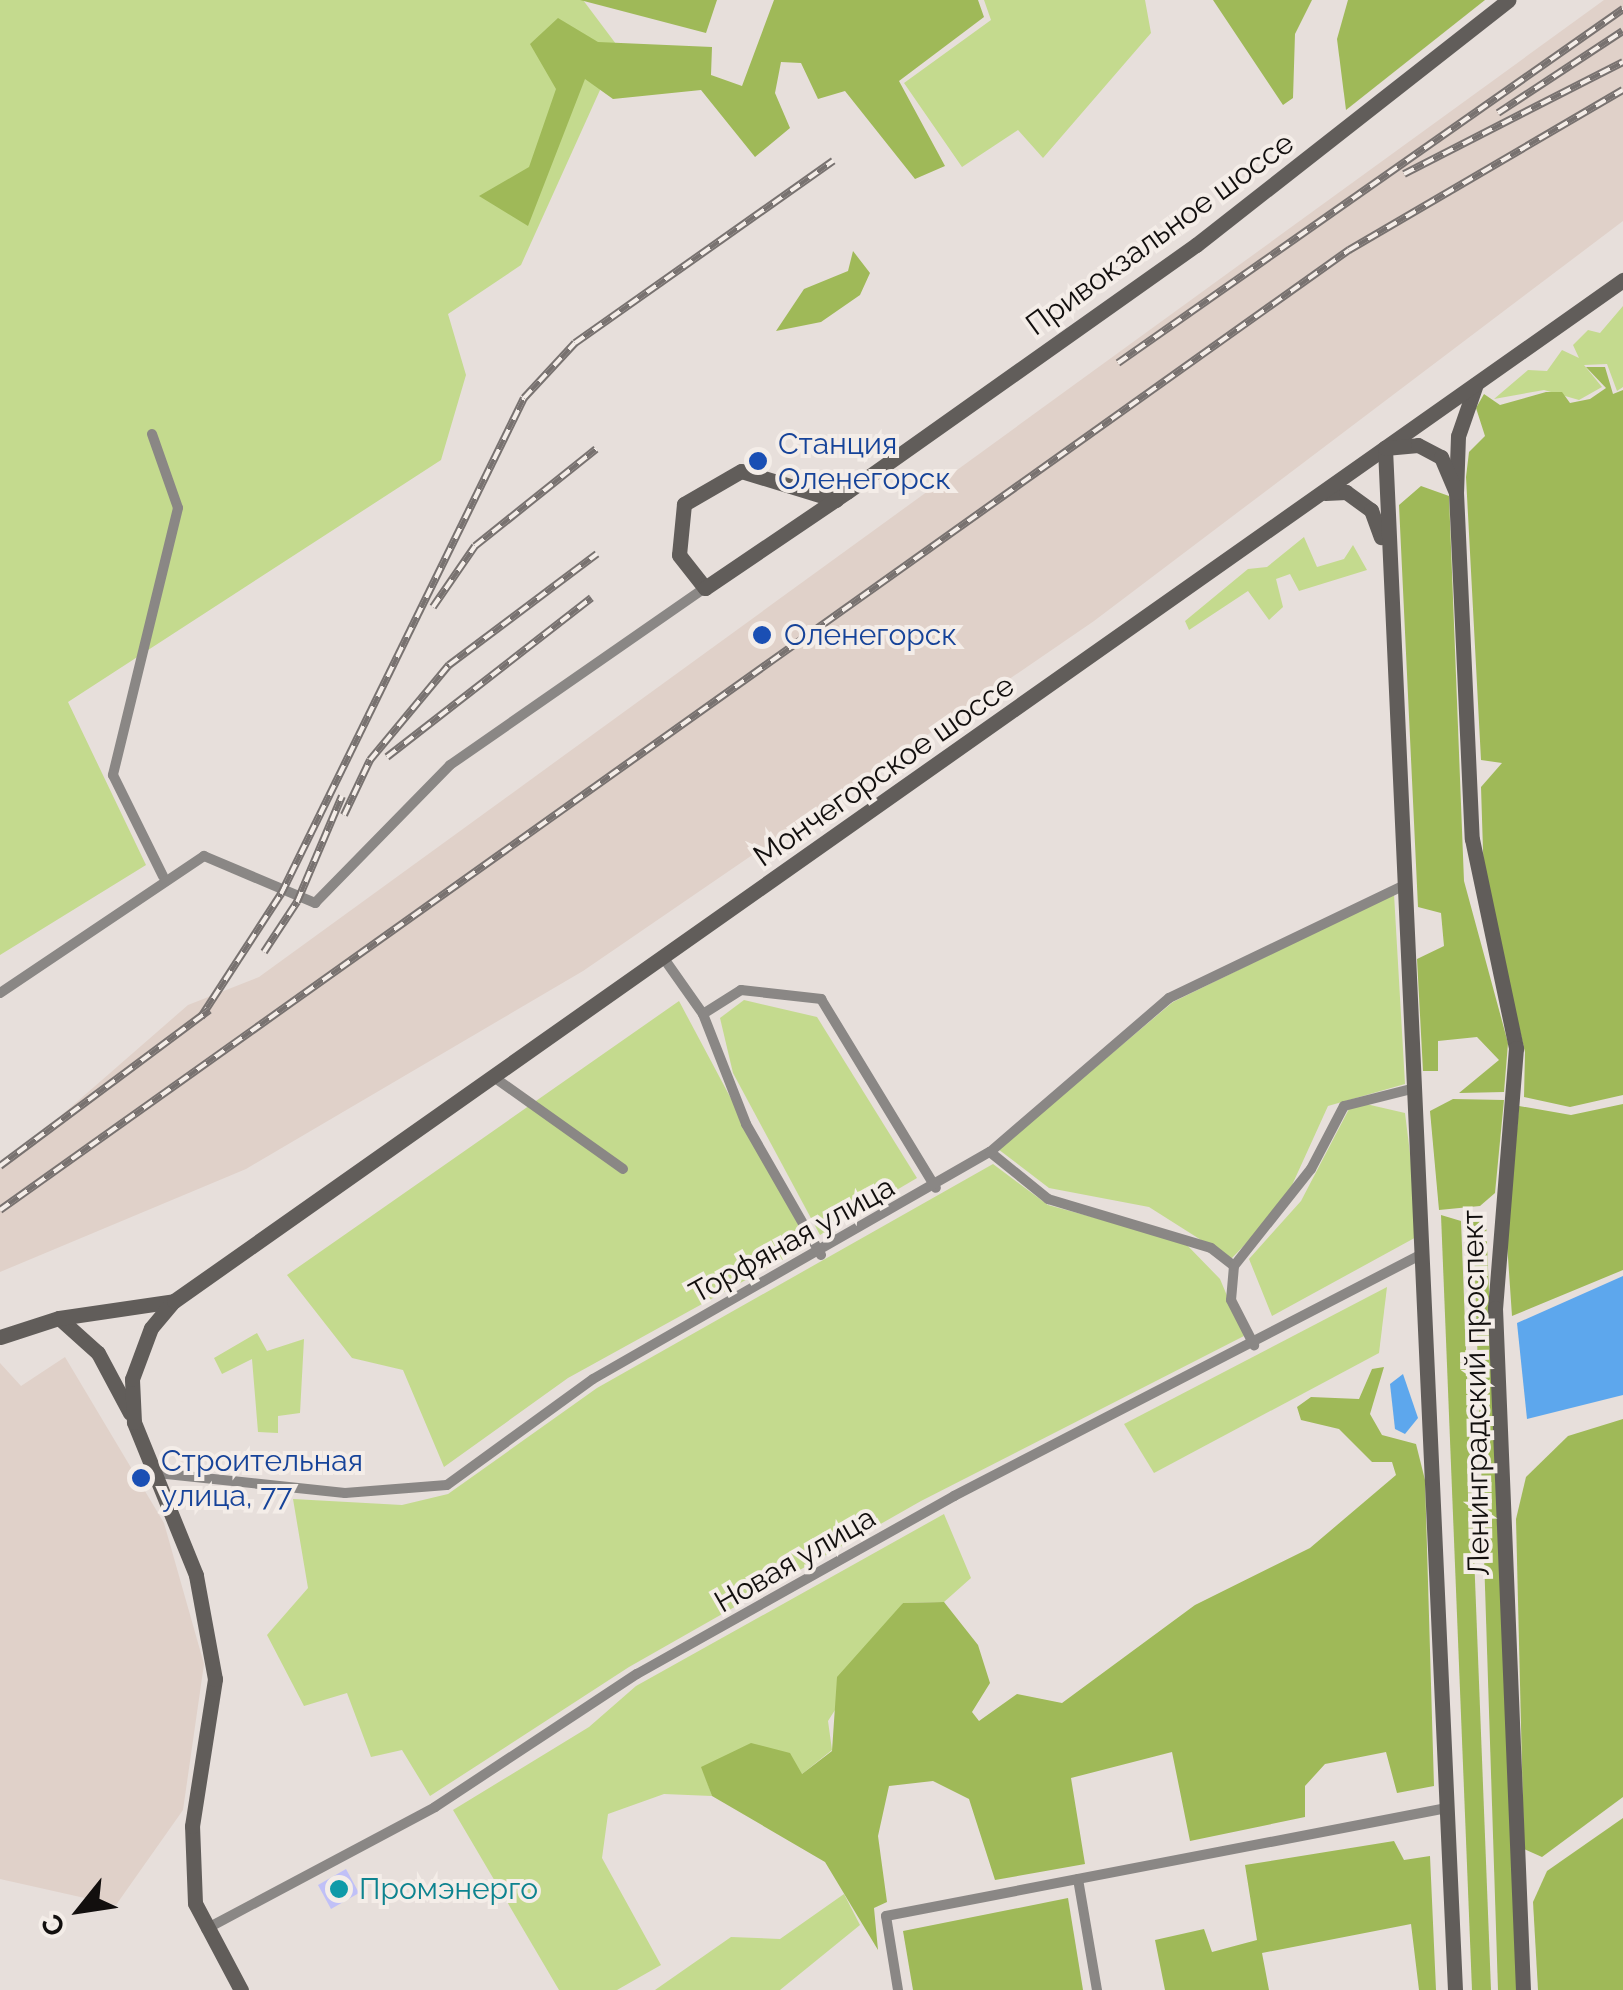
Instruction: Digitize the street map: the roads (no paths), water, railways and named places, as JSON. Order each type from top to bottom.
[{"type":"street","name":"Привокзальное шоссе","points":[[163,876],[204,856],[297,902],[334,891],[450,766],[1196,246],[1508,0]]},
{"type":"street","name":"Мончегорское шоссе","points":[[174,1302],[665,960],[1623,280]]},
{"type":"street","name":"Ленинградский проспект","points":[[1476,384],[1458,436],[1456,492],[1472,839],[1516,1048],[1495,1308],[1523,1990]]},
{"type":"street","points":[[0,992],[163,876],[113,775],[178,508],[152,434]]},
{"type":"street","points":[[1385,448],[1418,446],[1440,457],[1456,492]]},
{"type":"street","name":"Ленинградский проспект","points":[[1385,448],[1386,550],[1415,1088],[1455,1990]]},
{"type":"street","points":[[706,588],[679,555],[684,504],[741,471],[836,500]]},
{"type":"street","points":[[1325,493],[1346,492],[1371,510],[1386,550]]},
{"type":"street","name":"Торфяная улица","points":[[157,1472],[345,1492],[447,1485],[593,1379],[821,1255],[990,1152],[1169,998],[1403,886]]},
{"type":"street","points":[[665,960],[703,1014],[746,1124],[821,1255]]},
{"type":"street","points":[[703,1014],[741,990],[820,999],[936,1188]]},
{"type":"street","points":[[496,1078],[623,1169]]},
{"type":"street","points":[[1254,1345],[1231,1300],[1234,1266],[1312,1169],[1344,1106],[1415,1088]]},
{"type":"street","points":[[990,1152],[1048,1199],[1176,1232],[1234,1266]]},
{"type":"street","name":"Новая улица","points":[[205,1930],[434,1806],[638,1674],[954,1496],[1254,1345],[1422,1254]]},
{"type":"street","points":[[0,1337],[59,1318],[174,1302]]},
{"type":"street","points":[[134,1422],[136,1358],[174,1302]]},
{"type":"street","points":[[59,1318],[98,1353],[157,1472],[196,1576],[215,1679],[190,1858],[205,1930],[241,1990]]},
{"type":"street","points":[[898,1990],[886,1916],[1447,1808]]},
{"type":"street","points":[[1078,1879],[1097,1990]]},
{"type":"water","points":[[1623,1276],[1623,1395],[1527,1419],[1517,1323]]},
{"type":"water","points":[[1403,1374],[1418,1418],[1405,1434],[1395,1429],[1390,1384]]},
{"type":"railway","points":[[1118,363],[1623,9]]},
{"type":"railway","points":[[1498,113],[1623,31]]},
{"type":"railway","points":[[1404,174],[1623,62]]},
{"type":"railway","points":[[0,1210],[1349,250],[1623,90]]},
{"type":"railway","points":[[201,1017],[281,894],[524,398],[575,343],[833,161]]},
{"type":"railway","points":[[433,607],[475,546],[596,449]]},
{"type":"railway","points":[[344,815],[370,760],[449,665],[597,554]]},
{"type":"railway","points":[[387,757],[591,598]]},
{"type":"railway","points":[[264,952],[297,902],[342,796]]},
{"type":"railway","points":[[0,1166],[209,1010]]},
{"type":"place","name":"Станция Оленегорск","points":[[758,461]]},
{"type":"place","name":"Оленегорск","points":[[762,635]]},
{"type":"place","name":"Строительная улица, 77","points":[[141,1478]]},
{"type":"place","name":"Промэнерго","points":[[339,1889]]}]
